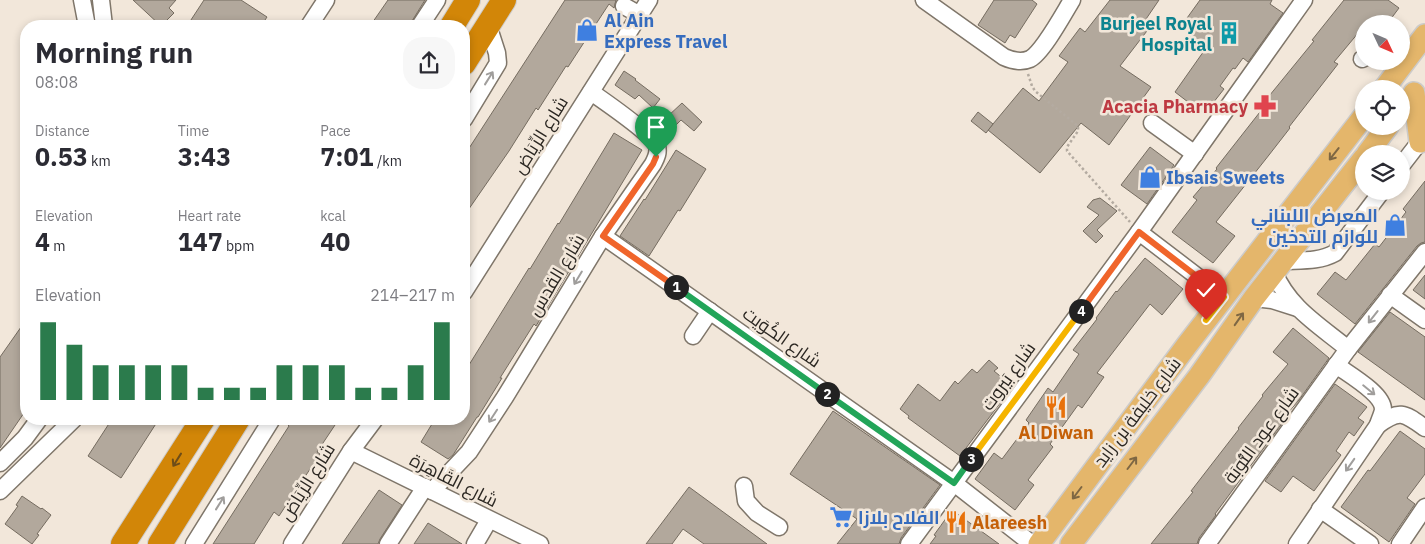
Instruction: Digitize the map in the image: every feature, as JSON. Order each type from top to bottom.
[{"type":"highway","points":[[456,20],[468,0]]},
{"type":"highway","points":[[470,54],[504,0]]},
{"type":"highway","points":[[123,544],[199,425]]},
{"type":"highway","points":[[160,544],[234,425]]},
{"type":"highway","points":[[134,544],[141,518]]},
{"type":"main road","points":[[1410,52],[1425,35]]},
{"type":"main road","points":[[1410,99],[1420,86]]},
{"type":"main road","points":[[1420,86],[1422,138]]},
{"type":"main road","name":"شارع خليفة بن زايد","points":[[1039,544],[1187,344],[1355,128]]},
{"type":"main road","name":"شارع خليفة بن زايد","points":[[1071,544],[1199,376],[1254,298],[1355,169]]},
{"type":"street","points":[[82,0],[86,20]]},
{"type":"street","points":[[101,0],[103,20]]},
{"type":"street","points":[[313,20],[326,0]]},
{"type":"street","points":[[424,20],[437,0]]},
{"type":"street","name":"شارع الرِّيَاض","points":[[470,283],[649,0]]},
{"type":"street","points":[[924,0],[1004,57],[1018,61],[1024,61],[1040,51],[1072,0]]},
{"type":"street","name":"شارع بَيروت","points":[[909,544],[1139,232],[1304,0]]},
{"type":"street","points":[[624,6],[640,15]]},
{"type":"street","points":[[470,109],[498,63],[488,25]]},
{"type":"street","name":"شارع القدس","points":[[388,544],[429,489],[469,452],[505,397],[603,236],[653,164],[658,151],[653,139],[591,92]]},
{"type":"street","points":[[1152,123],[1195,154]]},
{"type":"street","points":[[1410,154],[1422,138]]},
{"type":"street","points":[[1348,349],[1288,298],[1282,288],[1279,266],[1320,259],[1335,253],[1375,200]]},
{"type":"street","points":[[1139,232],[1224,297]]},
{"type":"street","name":"شارع الكُوَيت","points":[[603,236],[954,483],[1032,544]]},
{"type":"street","name":"شارع عود التُّوبَة","points":[[1207,544],[1336,365],[1425,252]]},
{"type":"street","points":[[1390,295],[1425,320]]},
{"type":"street","points":[[1254,298],[1272,300],[1299,309]]},
{"type":"street","points":[[693,336],[710,311]]},
{"type":"street","points":[[1297,544],[1378,425],[1383,412],[1382,404],[1378,398],[1336,365]]},
{"type":"street","points":[[1378,425],[1392,416],[1400,414],[1407,415],[1425,428]]},
{"type":"street","points":[[0,479],[29,442],[36,425]]},
{"type":"street","points":[[0,463],[52,425]]},
{"type":"street","points":[[0,491],[68,425]]},
{"type":"street","points":[[194,544],[268,425]]},
{"type":"street","name":"شارع الرِّيَاض","points":[[292,544],[351,451],[370,425]]},
{"type":"street","name":"شارع القَاهِرَة","points":[[351,451],[540,544]]},
{"type":"street","points":[[744,486],[746,501],[757,513],[780,527]]},
{"type":"street","points":[[1400,544],[1425,507]]},
{"type":"street","points":[[1320,509],[1370,544]]},
{"type":"street","points":[[475,544],[489,520]]},
{"type":"path","points":[[1024,61],[1035,90],[1078,126],[1078,131],[1067,147],[1067,151],[1139,232]]},
{"type":"building","points":[[133,0],[176,0],[169,8],[174,13],[167,20],[155,20]]},
{"type":"building","points":[[204,0],[241,0],[267,17],[265,20],[191,20]]},
{"type":"building","points":[[388,0],[425,0],[413,20],[374,20]]},
{"type":"building","points":[[565,0],[616,0],[614,8],[609,4],[568,67],[566,66],[538,110],[536,108],[470,207],[470,147]]},
{"type":"building","points":[[994,0],[1032,0],[1037,4],[1015,38],[1010,35],[1005,43],[978,25]]},
{"type":"building","points":[[1110,0],[1159,0],[1144,22],[1150,27],[1120,66],[1151,87],[1109,145],[1081,123],[1040,173],[988,130],[1023,88],[1039,101],[1068,62],[1059,56],[1080,28],[1085,32]]},
{"type":"building","name":"Burjeel Royal Hospital","points":[[1200,0],[1272,0],[1270,4],[1283,13],[1248,62],[1243,58],[1235,69],[1233,68],[1220,86],[1224,89],[1213,103],[1209,101],[1201,112],[1175,92],[1206,48],[1188,35],[1191,31],[1182,25]]},
{"type":"building","points":[[1344,0],[1388,0],[1399,8],[1394,15],[1355,15],[1355,37],[1334,62],[1338,64],[1216,222],[1235,236],[1213,263],[1172,232],[1197,200],[1193,197],[1217,169],[1267,103],[1265,101],[1314,41],[1312,40]]},
{"type":"building","points":[[624,71],[660,99],[653,108],[639,95],[635,99],[615,85]]},
{"type":"building","points":[[682,103],[702,122],[694,131],[681,120],[676,125],[667,117]]},
{"type":"building","points":[[978,112],[993,124],[986,133],[971,121]]},
{"type":"building","points":[[614,133],[642,150],[536,326],[534,324],[478,417],[453,455],[448,459],[421,442],[431,425],[470,425],[470,363],[529,268],[559,224]]},
{"type":"building","name":"Ibsais Sweets","points":[[1150,147],[1174,165],[1147,204],[1121,185]]},
{"type":"building","points":[[676,150],[706,169],[649,256],[620,236]]},
{"type":"building","points":[[1425,181],[1425,242],[1417,246],[1355,324],[1317,294],[1335,272],[1346,280],[1375,244],[1379,247],[1406,212],[1403,209]]},
{"type":"building","points":[[1100,198],[1117,211],[1097,230],[1103,236],[1096,243],[1083,231],[1099,215],[1087,207],[1093,200]]},
{"type":"building","points":[[1145,258],[1183,289],[1162,315],[1150,304],[1097,373],[1104,377],[1082,408],[1078,405],[1050,444],[1053,447],[1028,480],[1034,485],[1015,510],[975,479],[994,453],[1002,459],[1029,423],[1026,420],[1048,388],[1053,392],[1079,354],[1073,350],[1116,291]]},
{"type":"building","points":[[1425,275],[1425,299],[1413,290]]},
{"type":"building","points":[[1390,312],[1425,337],[1425,400],[1358,352]]},
{"type":"building","points":[[1293,328],[1329,358],[1299,400],[1281,421],[1283,422],[1215,514],[1197,544],[1151,544],[1193,492],[1191,491],[1239,429],[1262,395],[1288,364],[1273,352]]},
{"type":"building","points":[[20,329],[20,419],[0,448],[0,357]]},
{"type":"building","points":[[989,360],[998,368],[994,371],[1005,380],[1002,383],[1010,390],[960,456],[908,418],[909,416],[900,409],[918,384],[940,401],[955,381],[958,384],[972,369],[977,373]]},
{"type":"building","points":[[1335,384],[1367,407],[1358,418],[1364,422],[1354,436],[1349,432],[1336,451],[1341,455],[1314,491],[1293,476],[1281,492],[1265,481]]},
{"type":"building","points":[[833,411],[940,485],[901,538],[899,544],[837,544],[857,519],[790,474]]},
{"type":"building","points":[[108,425],[155,425],[121,478],[88,456]]},
{"type":"building","points":[[335,425],[317,452],[320,454],[279,516],[274,512],[254,544],[213,544],[289,426]]},
{"type":"building","points":[[1400,431],[1425,449],[1425,474],[1407,498],[1415,504],[1389,542],[1341,507]]},
{"type":"building","points":[[689,487],[767,544],[704,544],[683,529],[672,544],[646,544]]},
{"type":"building","points":[[379,490],[402,505],[378,544],[342,544]]},
{"type":"building","points":[[22,496],[51,515],[32,544],[5,524],[18,506],[16,505]]},
{"type":"building","name":"Alareesh","points":[[952,510],[999,544],[930,544],[936,536],[934,535]]},
{"type":"building","points":[[428,523],[462,544],[414,544]]},
{"type":"place","name":"Al Ain Express Travel","points":[[587,30]]},
{"type":"place","name":"Burjeel Royal Hospital","points":[[1229,33]]},
{"type":"place","name":"Acacia Pharmacy","points":[[1265,106]]},
{"type":"place","name":"Ibsais Sweets","points":[[1150,177]]},
{"type":"place","name":"المعرض اللبناني للوازم التدخين","points":[[1395,225]]},
{"type":"place","name":"Al Diwan","points":[[1056,407]]},
{"type":"place","name":"الفلاح بلازا","points":[[841,517]]},
{"type":"place","name":"Alareesh","points":[[956,522]]},
{"type":"route","points":[[656,157],[603,236],[954,483],[1139,232],[1224,297],[1206,320]]}]
